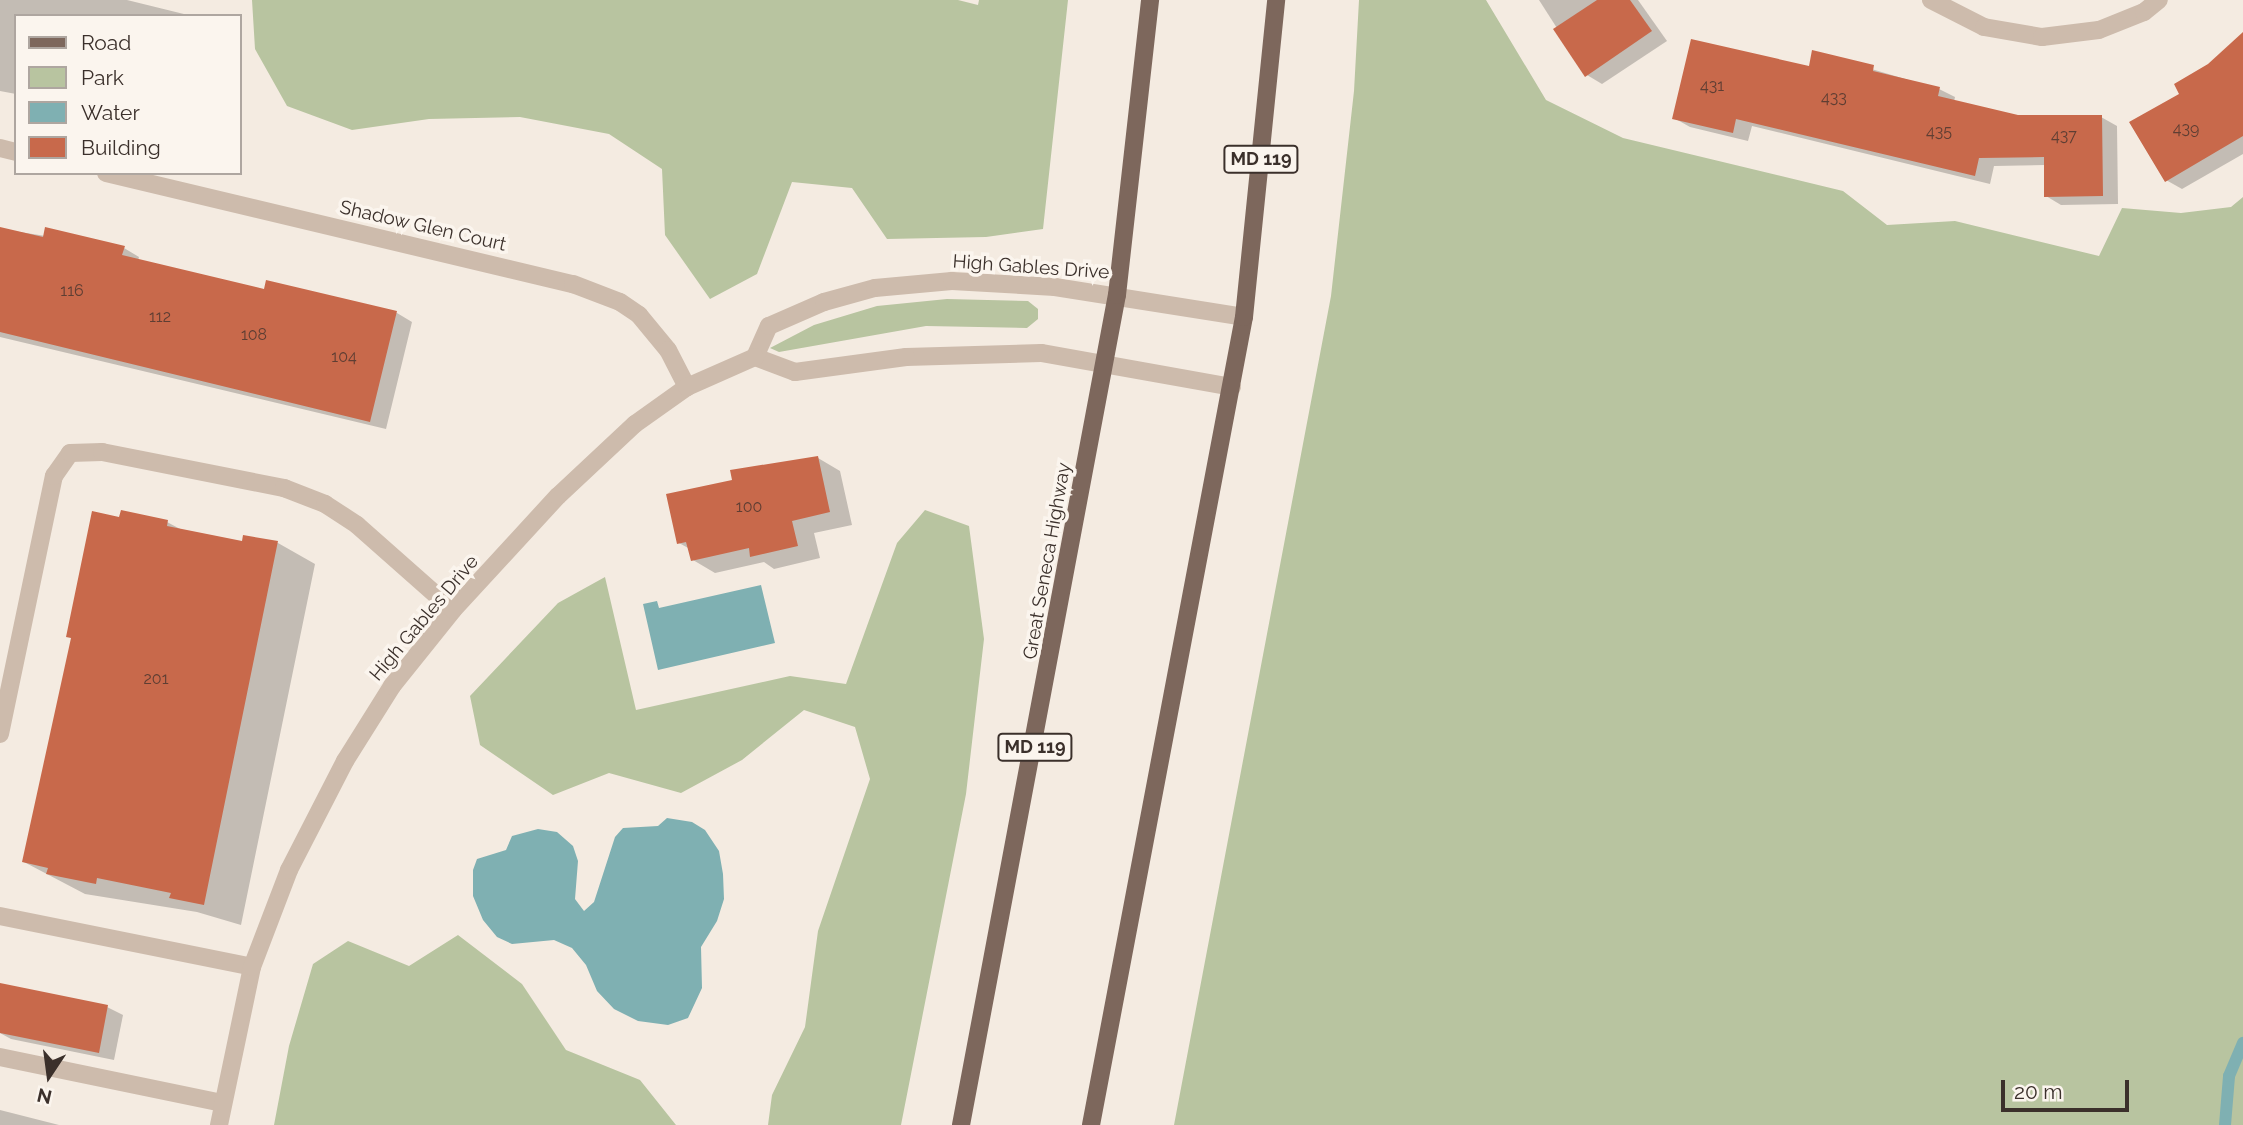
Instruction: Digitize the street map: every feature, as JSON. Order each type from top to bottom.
[{"type":"main road","name":"Great Seneca Highway","points":[[961,1125],[1117,295],[1150,0]]},
{"type":"main road","name":"MD 119","points":[[1091,1125],[1244,317],[1276,0]]},
{"type":"street","points":[[1931,0],[1984,27],[2042,37],[2099,30],[2144,12],[2159,0]]},
{"type":"street","name":"Shadow Glen Court","points":[[114,175],[573,284],[620,302],[639,315],[668,350],[687,387]]},
{"type":"street","name":"High Gables Drive","points":[[219,1125],[252,967],[289,870],[345,761],[392,685],[453,610],[558,496],[635,424],[687,387],[755,357],[769,326],[824,302],[875,288],[952,281],[1117,295],[1244,317]]},
{"type":"street","points":[[755,357],[795,372],[906,357],[1041,353],[1104,367],[1232,387]]},
{"type":"street","points":[[0,734],[54,475],[70,453],[102,452],[271,485],[325,504],[357,525],[453,610]]},
{"type":"street","points":[[0,916],[252,967]]},
{"type":"street","points":[[0,1057],[222,1103]]},
{"type":"green space","points":[[252,0],[958,0],[978,5],[979,0],[1068,0],[1043,229],[986,237],[887,239],[852,188],[792,182],[757,274],[710,299],[665,235],[662,169],[609,134],[520,117],[429,119],[352,130],[287,106],[255,49]]},
{"type":"green space","points":[[1359,0],[1486,0],[1546,100],[1623,138],[1843,191],[1887,225],[1955,221],[2099,256],[2122,208],[2181,213],[2231,207],[2243,197],[2243,1125],[1174,1125],[1331,296],[1354,91]]},
{"type":"green space","points":[[947,299],[1028,301],[1038,309],[1038,319],[1027,328],[926,326],[779,352],[770,348],[814,325],[877,306]]},
{"type":"green space","points":[[925,510],[969,526],[984,639],[966,794],[901,1125],[768,1125],[772,1095],[805,1027],[818,931],[870,779],[855,727],[804,710],[742,760],[681,793],[609,773],[553,795],[480,745],[470,696],[558,603],[605,577],[636,710],[790,676],[846,684],[897,543]]},
{"type":"green space","points":[[458,935],[522,984],[566,1050],[640,1080],[676,1125],[274,1125],[289,1046],[313,964],[348,941],[409,966]]},
{"type":"water","points":[[761,585],[775,643],[658,670],[643,604],[657,601],[659,608]]},
{"type":"water","points":[[667,818],[692,822],[705,830],[719,851],[723,874],[724,899],[717,921],[701,947],[702,988],[688,1018],[668,1025],[638,1021],[614,1009],[597,991],[586,965],[572,948],[554,940],[512,944],[497,937],[483,920],[473,896],[473,870],[477,859],[506,850],[512,836],[538,829],[557,832],[573,846],[578,861],[575,899],[584,911],[594,902],[615,837],[623,828],[658,826]]},
{"type":"building","points":[[1597,0],[1630,0],[1652,31],[1585,77],[1553,29]]},
{"type":"building","points":[[2243,32],[2243,136],[2165,182],[2129,122],[2179,94],[2174,84],[2208,64]]},
{"type":"building","points":[[1691,39],[1809,66],[1812,50],[1874,65],[1873,71],[1940,87],[1938,96],[2018,115],[2102,115],[2103,196],[2044,197],[2044,157],[1979,158],[1975,176],[1736,119],[1733,133],[1672,119]]},
{"type":"building","points":[[0,227],[43,237],[45,227],[125,246],[122,255],[264,289],[266,280],[397,311],[370,422],[0,332]]},
{"type":"building","points":[[818,456],[830,512],[792,521],[798,546],[750,557],[749,548],[691,561],[686,542],[677,544],[666,494],[732,480],[730,470]]},
{"type":"building","points":[[121,510],[168,520],[167,526],[242,541],[243,535],[278,541],[204,905],[169,898],[171,893],[97,878],[96,884],[46,874],[48,868],[22,862],[71,638],[66,637],[92,511],[119,517]]},
{"type":"building","points":[[0,983],[108,1005],[99,1053],[0,1033]]},
{"type":"waterway","points":[[2225,1125],[2229,1076],[2243,1043]]}]
